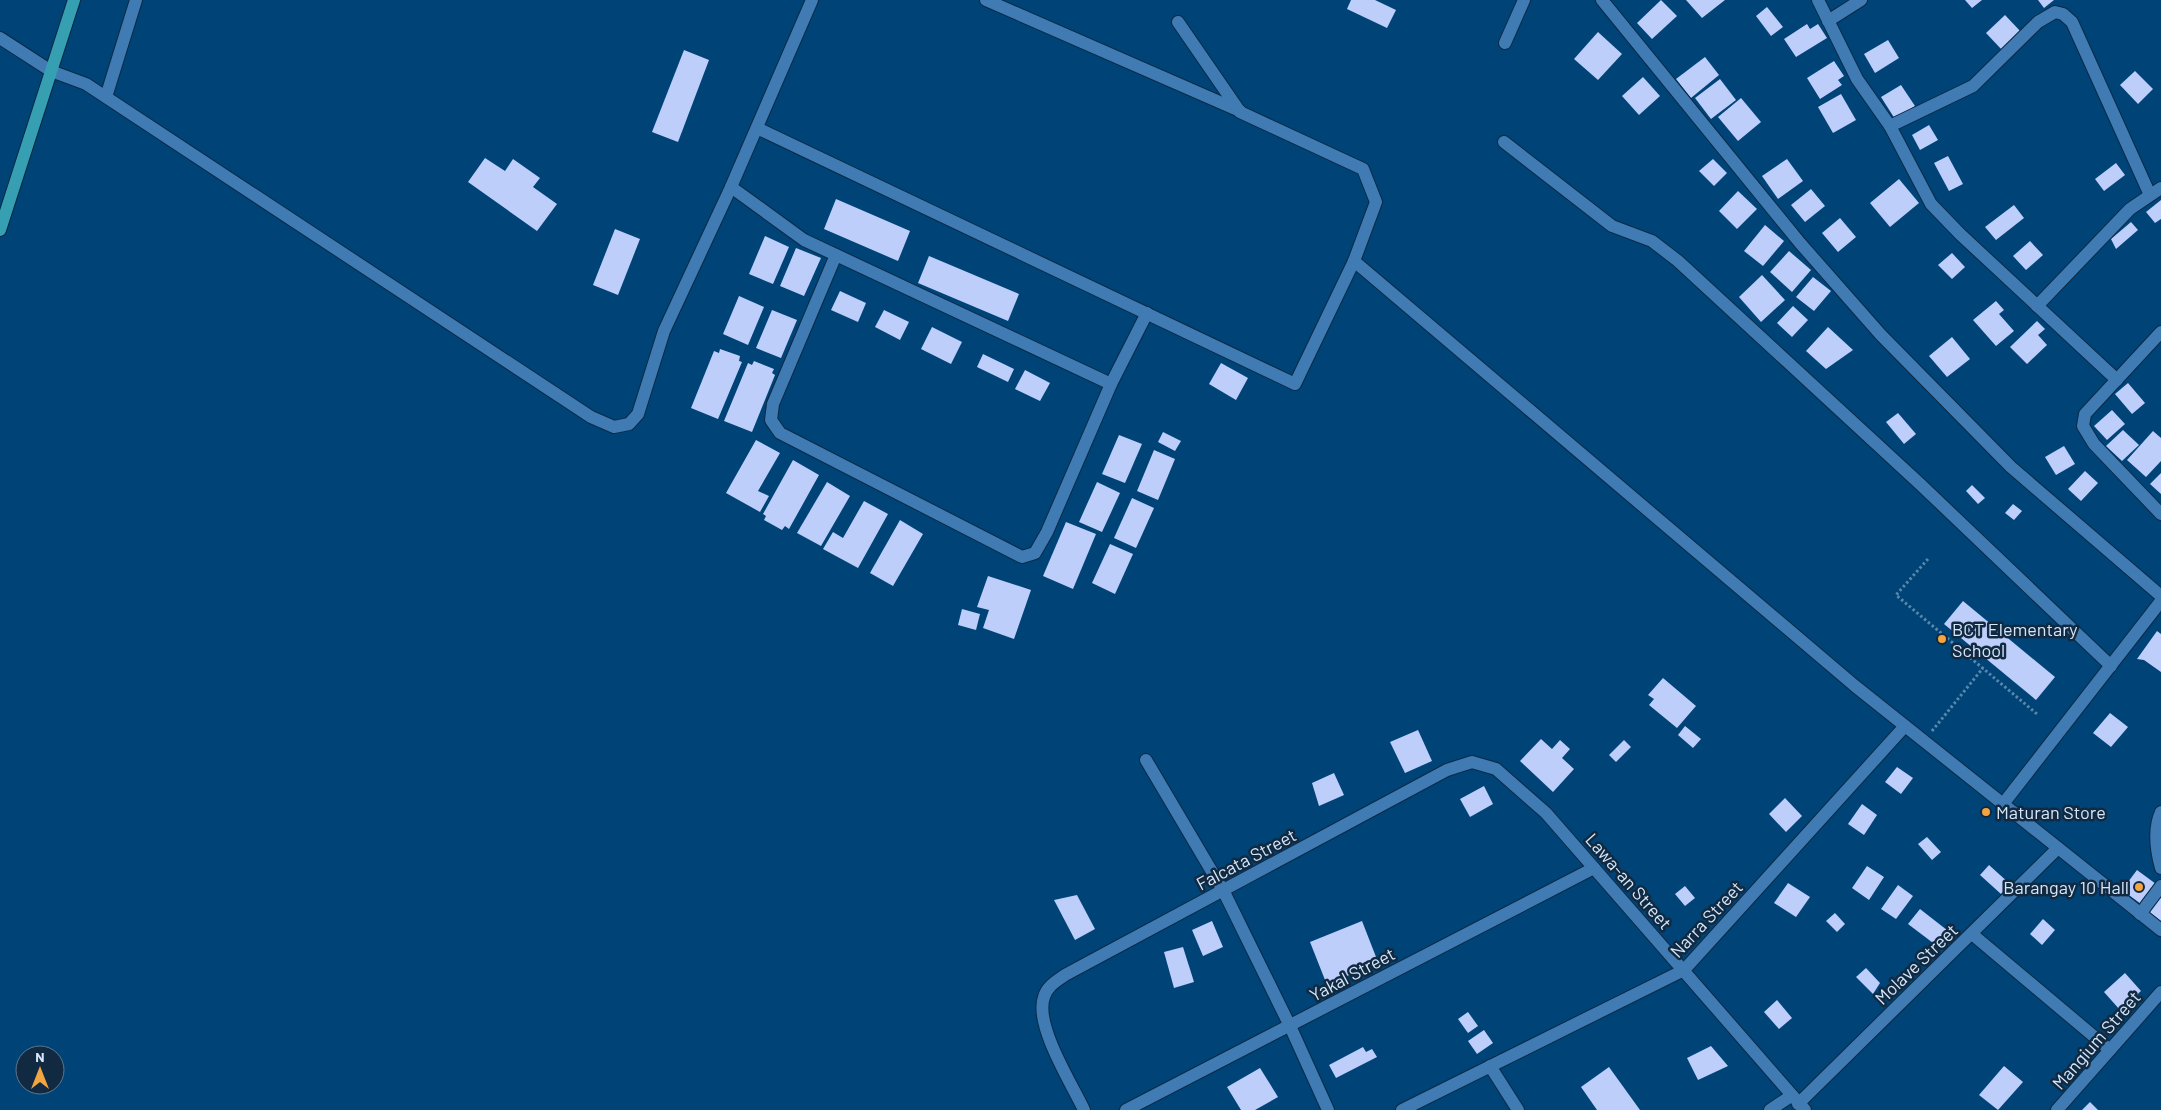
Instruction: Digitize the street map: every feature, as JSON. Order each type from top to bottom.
[{"type":"main road","points":[[0,230],[74,0]]},
{"type":"street","points":[[106,97],[136,0]]},
{"type":"street","points":[[0,38],[51,70],[86,84],[462,334],[591,417],[614,427],[629,424],[638,414],[664,331],[731,187],[812,0]]},
{"type":"street","points":[[757,128],[1295,384],[1354,260],[1376,202],[1363,169],[1240,112],[986,0]]},
{"type":"street","points":[[1505,42],[1524,0]]},
{"type":"street","points":[[1602,0],[1800,243],[1881,335],[2011,467],[2161,596]]},
{"type":"street","points":[[1818,0],[1857,79],[1890,126],[1931,204],[2117,380]]},
{"type":"street","points":[[1828,21],[1861,0]]},
{"type":"street","points":[[1890,126],[1974,86],[2038,22],[2055,12],[2063,14],[2072,22],[2156,192],[2130,209],[2037,306]]},
{"type":"street","points":[[1178,22],[1240,112]]},
{"type":"street","points":[[1504,142],[1612,226],[1652,241],[1678,260],[1920,484],[2111,666]]},
{"type":"street","points":[[731,187],[804,240],[1111,384]]},
{"type":"street","points":[[836,255],[773,404],[771,420],[780,433],[1022,557],[1035,552],[1046,532],[1111,384],[1147,313]]},
{"type":"street","points":[[1354,260],[1855,686],[2161,930]]},
{"type":"street","points":[[2161,332],[2085,414],[2083,426],[2094,444],[2161,514]]},
{"type":"street","points":[[2003,804],[2161,601]]},
{"type":"street","name":"Narra Street","points":[[1402,1110],[1684,970],[1905,726]]},
{"type":"street","points":[[1146,760],[1224,892],[1290,1026],[1328,1110]]},
{"type":"street","name":"Lawa-an Street","points":[[1472,762],[1496,769],[1546,813],[1798,1103]]},
{"type":"street","name":"Falcata Street","points":[[1084,1110],[1049,1036],[1042,1008],[1044,996],[1050,986],[1065,975],[1224,892],[1447,770],[1472,762]]},
{"type":"street","points":[[2161,812],[2156,822],[2156,852],[2161,868]]},
{"type":"street","name":"Molave Street","points":[[1770,1110],[1798,1103],[2058,848]]},
{"type":"street","name":"Yakal Street","points":[[1126,1110],[1594,868]]},
{"type":"street","points":[[2140,914],[2161,886]]},
{"type":"street","points":[[1972,934],[2110,1050]]},
{"type":"street","name":"Mangium Street","points":[[2057,1110],[2161,992]]},
{"type":"street","points":[[1490,1066],[1518,1110]]},
{"type":"path","points":[[1928,558],[1896,595],[2037,714]]},
{"type":"path","points":[[1924,741],[1983,668]]},
{"type":"building","points":[[1351,0],[1375,0],[1396,10],[1387,28],[1347,9]]},
{"type":"building","points":[[1661,0],[1677,16],[1652,39],[1637,23]]},
{"type":"building","points":[[1686,0],[1725,0],[1702,18]]},
{"type":"building","points":[[1965,0],[1982,0],[1972,8]]},
{"type":"building","points":[[2038,0],[2054,0],[2044,8]]},
{"type":"building","points":[[1767,7],[1783,27],[1771,36],[1756,16]]},
{"type":"building","points":[[2005,15],[2021,32],[2002,50],[1986,33]]},
{"type":"building","points":[[1807,24],[1810,29],[1818,24],[1827,38],[1796,57],[1784,39]]},
{"type":"building","points":[[1598,32],[1622,54],[1598,80],[1574,59]]},
{"type":"building","points":[[1888,40],[1899,58],[1875,73],[1864,54]]},
{"type":"building","points":[[684,50],[709,60],[678,142],[652,132]]},
{"type":"building","points":[[1705,57],[1719,75],[1691,98],[1676,79]]},
{"type":"building","points":[[1834,61],[1844,76],[1838,80],[1842,85],[1820,99],[1807,78]]},
{"type":"building","points":[[2135,71],[2153,89],[2138,104],[2120,85]]},
{"type":"building","points":[[1643,77],[1660,96],[1639,115],[1622,96]]},
{"type":"building","points":[[1720,79],[1736,100],[1711,119],[1695,98]]},
{"type":"building","points":[[1901,85],[1915,106],[1895,119],[1881,97]]},
{"type":"building","points":[[1841,94],[1856,120],[1833,133],[1818,107]]},
{"type":"building","points":[[1741,98],[1761,122],[1738,141],[1718,117]]},
{"type":"building","points":[[1929,125],[1938,140],[1920,150],[1912,135]]},
{"type":"building","points":[[1948,156],[1963,184],[1949,191],[1934,163]]},
{"type":"building","points":[[485,158],[505,171],[513,159],[540,178],[533,187],[557,204],[537,231],[468,182]]},
{"type":"building","points":[[1713,159],[1727,173],[1714,186],[1699,171]]},
{"type":"building","points":[[1787,159],[1803,181],[1778,199],[1762,176]]},
{"type":"building","points":[[2116,163],[2125,175],[2104,191],[2095,179]]},
{"type":"building","points":[[1899,179],[1919,203],[1890,227],[1870,203]]},
{"type":"building","points":[[1811,189],[1825,206],[1805,222],[1791,205]]},
{"type":"building","points":[[1738,191],[1757,209],[1737,229],[1719,211]]},
{"type":"building","points":[[836,199],[910,231],[898,261],[824,229]]},
{"type":"building","points":[[2161,200],[2161,219],[2155,223],[2146,212]]},
{"type":"building","points":[[2014,205],[2024,218],[1996,240],[1985,227]]},
{"type":"building","points":[[1840,218],[1856,237],[1838,252],[1822,233]]},
{"type":"building","points":[[2131,222],[2138,230],[2116,249],[2111,239]]},
{"type":"building","points":[[1765,225],[1784,241],[1763,266],[1744,251]]},
{"type":"building","points":[[615,229],[640,239],[618,295],[593,285]]},
{"type":"building","points":[[765,236],[789,247],[773,284],[749,274]]},
{"type":"building","points":[[2030,241],[2043,255],[2026,270],[2013,256]]},
{"type":"building","points":[[796,248],[821,258],[804,296],[780,286]]},
{"type":"building","points":[[1789,251],[1811,270],[1792,292],[1770,272]]},
{"type":"building","points":[[1952,253],[1965,267],[1952,279],[1938,265]]},
{"type":"building","points":[[929,256],[1019,294],[1008,321],[918,283]]},
{"type":"building","points":[[1762,275],[1785,300],[1761,322],[1739,297]]},
{"type":"building","points":[[1813,277],[1831,291],[1814,311],[1796,297]]},
{"type":"building","points":[[840,291],[866,303],[858,322],[831,310]]},
{"type":"building","points":[[739,296],[764,307],[748,345],[723,334]]},
{"type":"building","points":[[1996,301],[2004,310],[1999,314],[2014,331],[1996,346],[1973,320]]},
{"type":"building","points":[[1793,306],[1808,320],[1792,337],[1777,323]]},
{"type":"building","points":[[772,310],[797,320],[781,358],[756,348]]},
{"type":"building","points":[[884,310],[909,322],[900,340],[875,327]]},
{"type":"building","points":[[2037,321],[2045,329],[2038,335],[2047,345],[2027,364],[2010,347]]},
{"type":"building","points":[[932,327],[962,342],[951,364],[921,349]]},
{"type":"building","points":[[1828,327],[1853,350],[1826,369],[1806,351]]},
{"type":"building","points":[[1952,337],[1970,359],[1947,377],[1929,356]]},
{"type":"building","points":[[720,349],[740,356],[739,361],[742,362],[718,419],[691,408],[714,351],[719,353]]},
{"type":"building","points":[[983,354],[1014,369],[1008,382],[977,367]]},
{"type":"building","points":[[754,361],[774,369],[772,373],[775,375],[752,432],[724,421],[748,363],[752,365]]},
{"type":"building","points":[[1221,363],[1248,378],[1236,400],[1209,384]]},
{"type":"building","points":[[1025,370],[1050,383],[1040,401],[1015,389]]},
{"type":"building","points":[[2128,383],[2145,403],[2132,414],[2115,394]]},
{"type":"building","points":[[2112,410],[2125,424],[2107,440],[2094,426]]},
{"type":"building","points":[[1898,413],[1916,434],[1904,444],[1886,422]]},
{"type":"building","points":[[2123,430],[2139,445],[2122,461],[2106,446]]},
{"type":"building","points":[[2153,431],[2161,438],[2161,461],[2146,477],[2127,460]]},
{"type":"building","points":[[1163,432],[1181,441],[1175,451],[1158,442]]},
{"type":"building","points":[[1119,435],[1142,444],[1125,483],[1102,474]]},
{"type":"building","points":[[756,440],[780,453],[758,491],[769,496],[760,512],[726,493]]},
{"type":"building","points":[[2064,446],[2075,464],[2056,475],[2045,457]]},
{"type":"building","points":[[1154,450],[1175,459],[1158,500],[1137,491]]},
{"type":"building","points":[[793,460],[819,475],[789,529],[785,526],[782,530],[764,520],[766,516],[763,514]]},
{"type":"building","points":[[2085,471],[2098,483],[2081,501],[2068,489]]},
{"type":"building","points":[[2161,473],[2161,494],[2150,484]]},
{"type":"building","points":[[827,482],[850,496],[821,546],[797,533]]},
{"type":"building","points":[[1097,482],[1120,493],[1102,532],[1079,522]]},
{"type":"building","points":[[1972,485],[1985,498],[1978,504],[1966,491]]},
{"type":"building","points":[[1132,498],[1154,508],[1136,548],[1114,538]]},
{"type":"building","points":[[864,501],[888,514],[858,568],[823,549],[833,532],[843,538]]},
{"type":"building","points":[[2013,504],[2022,511],[2014,520],[2005,513]]},
{"type":"building","points":[[900,520],[923,534],[893,586],[870,573]]},
{"type":"building","points":[[1066,522],[1096,534],[1073,589],[1043,576]]},
{"type":"building","points":[[1110,544],[1133,554],[1115,594],[1092,583]]},
{"type":"building","points":[[988,576],[1031,590],[1014,639],[983,628],[989,610],[977,607]]},
{"type":"building","points":[[1963,601],[2055,677],[2036,700],[1944,624]]},
{"type":"building","points":[[962,609],[980,614],[976,630],[958,625]]},
{"type":"building","points":[[2157,631],[2161,634],[2161,672],[2144,660],[2137,659]]},
{"type":"building","points":[[1663,678],[1696,706],[1677,728],[1649,705],[1654,699],[1648,695]]},
{"type":"building","points":[[2110,713],[2128,727],[2111,747],[2093,733]]},
{"type":"building","points":[[1685,726],[1701,739],[1693,748],[1678,735]]},
{"type":"building","points":[[1418,730],[1432,761],[1405,773],[1390,742]]},
{"type":"building","points":[[1541,739],[1552,749],[1560,740],[1570,749],[1562,758],[1574,769],[1553,792],[1520,761]]},
{"type":"building","points":[[1624,740],[1631,747],[1616,762],[1609,755]]},
{"type":"building","points":[[1897,767],[1913,778],[1901,794],[1885,782]]},
{"type":"building","points":[[1334,773],[1344,795],[1319,806],[1312,783]]},
{"type":"building","points":[[1484,786],[1493,804],[1470,817],[1460,799]]},
{"type":"building","points":[[1785,798],[1802,816],[1786,832],[1769,814]]},
{"type":"building","points":[[1862,804],[1877,815],[1864,835],[1848,824]]},
{"type":"building","points":[[1927,837],[1941,852],[1932,860],[1918,844]]},
{"type":"building","points":[[1989,865],[2010,884],[2001,894],[1980,875]]},
{"type":"building","points":[[1867,866],[1884,877],[1869,900],[1852,888]]},
{"type":"building","name":"Barangay 10 Hall","points":[[2137,870],[2156,884],[2141,904],[2122,890]]},
{"type":"building","points":[[1788,883],[1810,897],[1796,917],[1774,903]]},
{"type":"building","points":[[1898,885],[1913,896],[1896,919],[1881,909]]},
{"type":"building","points":[[1685,886],[1695,898],[1685,906],[1675,894]]},
{"type":"building","points":[[1077,895],[1095,929],[1075,940],[1054,900]]},
{"type":"building","points":[[2161,895],[2161,921],[2148,911]]},
{"type":"building","points":[[1920,909],[1952,934],[1941,949],[1908,924]]},
{"type":"building","points":[[1835,913],[1845,924],[1837,932],[1826,921]]},
{"type":"building","points":[[2043,919],[2055,930],[2042,945],[2030,934]]},
{"type":"building","points":[[1212,921],[1223,947],[1203,956],[1192,930]]},
{"type":"building","points":[[1362,921],[1378,962],[1327,985],[1310,942]]},
{"type":"building","points":[[1183,947],[1194,982],[1174,988],[1164,952]]},
{"type":"building","points":[[1866,968],[1880,983],[1873,994],[1856,977]]},
{"type":"building","points":[[2125,973],[2141,991],[2120,1010],[2104,992]]},
{"type":"building","points":[[1777,1000],[1792,1018],[1779,1029],[1764,1012]]},
{"type":"building","points":[[1468,1012],[1478,1026],[1468,1033],[1458,1019]]},
{"type":"building","points":[[1484,1030],[1493,1043],[1477,1054],[1468,1041]]},
{"type":"building","points":[[1711,1046],[1728,1066],[1698,1080],[1687,1058]]},
{"type":"building","points":[[1363,1047],[1366,1052],[1372,1049],[1377,1057],[1336,1078],[1329,1065]]},
{"type":"building","points":[[2004,1066],[2023,1082],[1998,1110],[1979,1095]]},
{"type":"building","points":[[1609,1067],[1640,1110],[1597,1110],[1581,1087]]},
{"type":"building","points":[[1260,1068],[1278,1097],[1255,1110],[1241,1110],[1227,1087]]},
{"type":"building","points":[[2090,1102],[2098,1110],[2082,1110]]},
{"type":"place","name":"BCT Elementary School","points":[[1942,639]]},
{"type":"place","name":"Maturan Store","points":[[1986,812]]},
{"type":"place","name":"Barangay 10 Hall","points":[[2139,887]]}]
